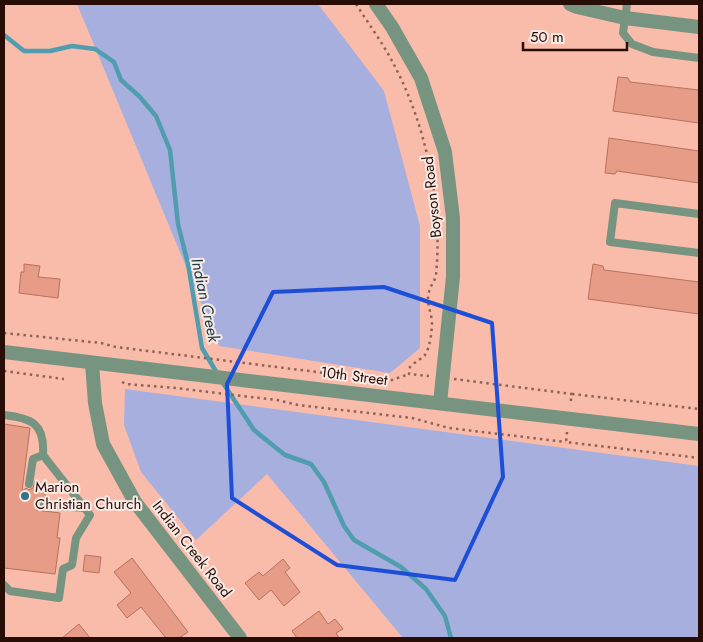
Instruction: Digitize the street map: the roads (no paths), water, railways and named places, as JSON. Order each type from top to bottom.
[{"type":"street","name":"Boyson Road","points":[[376,4],[422,78],[445,152],[453,218],[453,277],[440,403]]},
{"type":"street","points":[[574,5],[626,11],[699,27]]},
{"type":"street","name":"10th Street","points":[[4,352],[699,434]]},
{"type":"street","name":"Indian Creek Road","points":[[92,363],[95,403],[103,444],[136,502],[240,638]]},
{"type":"lane","points":[[626,11],[623,33],[632,44],[653,52],[699,58]]},
{"type":"lane","points":[[699,214],[615,203],[610,242],[699,253]]},
{"type":"lane","points":[[4,415],[21,417],[29,420],[36,426],[44,444],[43,456],[90,515],[76,538],[72,565],[63,569],[59,598],[10,591],[4,584]]},
{"type":"lane","points":[[29,484],[33,459],[43,456]]},
{"type":"lane","points":[[44,505],[85,508]]},
{"type":"waterway","name":"Indian Creek","points":[[4,35],[24,51],[50,51],[72,46],[95,49],[114,62],[121,80],[139,96],[156,116],[170,150],[178,224],[188,264],[202,348],[217,373]]},
{"type":"waterway","name":"Indian Creek","points":[[221,380],[254,430],[285,455],[311,464],[324,482],[344,526],[354,540],[401,567],[426,589],[445,616],[451,638]]},
{"type":"place","name":"Marion Christian Church","points":[[25,496]]}]
